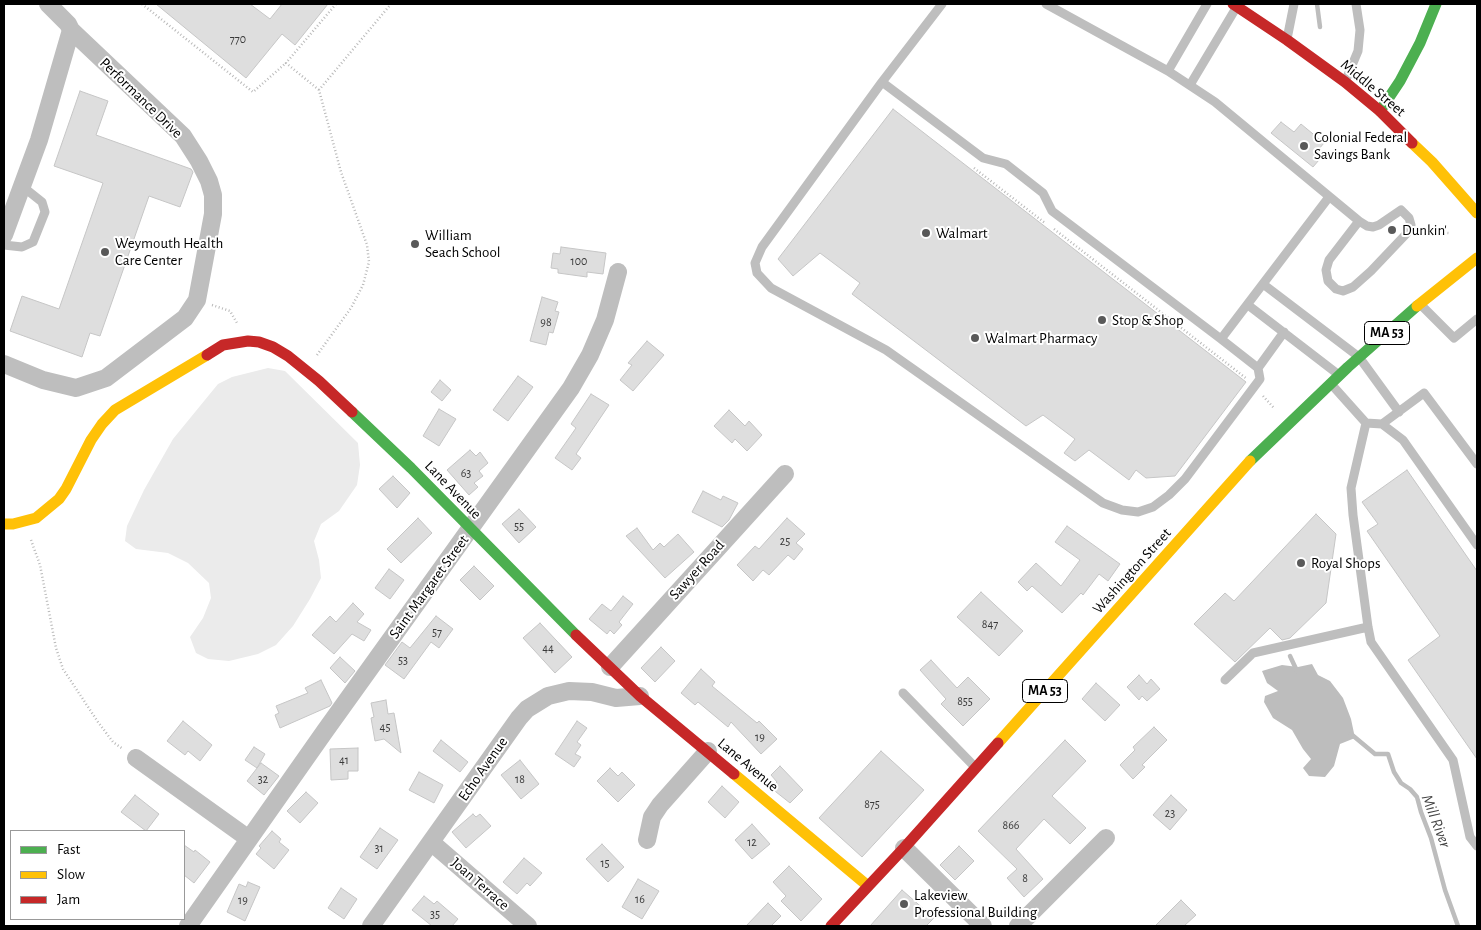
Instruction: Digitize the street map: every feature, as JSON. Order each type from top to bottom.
[{"type":"main road","points":[[1380,111],[1404,74],[1420,43],[1436,4]]},
{"type":"main road","name":"Middle Street","points":[[1235,5],[1345,82],[1380,111],[1432,162],[1477,213]]},
{"type":"main road","name":"Washington Street","points":[[831,926],[904,848],[1255,456],[1359,357],[1477,258]]},
{"type":"main road","name":"Lane Avenue","points":[[4,524],[25,522],[36,518],[59,499],[91,440],[102,424],[116,410],[223,345],[248,341],[259,342],[272,347],[288,356],[306,370],[410,468],[640,696],[868,886]]},
{"type":"street","name":"Performance Drive","points":[[4,364],[43,380],[76,388],[96,383],[106,378],[185,318],[197,300],[212,214],[213,195],[209,181],[199,160],[183,136],[71,30],[68,24],[48,4]]},
{"type":"street","points":[[4,235],[39,140],[71,30]]},
{"type":"street","name":"Saint Margaret Street","points":[[188,926],[571,388],[590,355],[605,320],[618,272]]},
{"type":"street","name":"Sawyer Road","points":[[610,667],[785,474]]},
{"type":"street","name":"Echo Avenue","points":[[371,926],[519,718],[537,701],[569,691],[586,691],[616,698],[640,696]]},
{"type":"street","points":[[647,840],[652,817],[660,805],[708,751]]},
{"type":"street","points":[[136,758],[249,839]]},
{"type":"street","points":[[1018,926],[1106,838]]},
{"type":"street","name":"Joan Terrace","points":[[431,842],[528,926]]},
{"type":"street","points":[[904,848],[983,926]]},
{"type":"lane","points":[[882,82],[983,158],[1006,164],[1043,193],[1052,211],[1258,368],[1260,379],[1185,479],[1169,495],[1153,507],[1138,512],[1122,510],[1102,503],[886,350],[771,288],[757,273],[755,263],[762,247],[882,82],[942,4]]},
{"type":"lane","points":[[1046,4],[1190,84],[1215,102],[1329,197],[1367,226],[1373,227],[1401,210],[1409,218],[1411,225],[1409,231],[1371,271],[1353,287],[1343,291],[1336,289],[1328,281],[1326,270],[1330,260],[1359,221]]},
{"type":"lane","points":[[1168,72],[1207,4]]},
{"type":"lane","points":[[1287,40],[1294,4]]},
{"type":"lane","points":[[1345,82],[1358,51],[1360,30],[1357,4]]},
{"type":"lane","points":[[1190,84],[1235,5]]},
{"type":"lane","points":[[4,245],[22,247],[33,242],[44,212],[42,202],[22,186]]},
{"type":"lane","points":[[1221,339],[1329,197]]},
{"type":"lane","points":[[1263,284],[1359,357],[1399,412]]},
{"type":"lane","points":[[1420,304],[1454,338],[1477,319]]},
{"type":"lane","points":[[1248,305],[1284,332],[1335,379],[1366,424],[1351,488],[1371,642],[1454,760],[1470,837],[1477,846]]},
{"type":"lane","points":[[1258,368],[1284,332]]},
{"type":"lane","points":[[1366,424],[1382,424],[1424,393],[1477,464]]},
{"type":"lane","points":[[1382,424],[1403,440],[1477,545]]},
{"type":"lane","points":[[1225,680],[1253,653],[1368,627]]},
{"type":"lane","points":[[903,693],[976,768]]},
{"type":"path","points":[[142,4],[253,92],[286,63],[336,4]]},
{"type":"path","points":[[319,90],[391,4]]},
{"type":"path","points":[[286,63],[319,90],[342,172],[367,245],[369,262],[363,285],[351,308],[306,370]]},
{"type":"path","points":[[970,165],[1247,379],[1289,423]]},
{"type":"path","points":[[1423,231],[1449,233]]},
{"type":"path","points":[[197,300],[230,311],[248,341]]},
{"type":"path","points":[[25,522],[40,565],[56,648],[63,669],[113,742],[136,758]]},
{"type":"shaded area","points":[[268,368],[285,371],[358,443],[360,465],[357,485],[339,511],[321,524],[314,541],[321,578],[293,626],[276,645],[258,654],[229,661],[208,659],[196,653],[190,637],[203,618],[211,598],[209,583],[188,563],[168,553],[136,549],[125,541],[127,526],[144,490],[173,439],[218,384],[232,377]]},
{"type":"shaded area","points":[[1312,664],[1318,675],[1330,681],[1343,698],[1351,719],[1355,738],[1340,744],[1334,766],[1325,777],[1309,776],[1303,768],[1311,759],[1292,730],[1273,718],[1264,702],[1265,696],[1278,691],[1267,683],[1262,671],[1282,665],[1298,667]]},
{"type":"building","points":[[156,4],[250,4],[270,19],[282,4],[328,4],[295,45],[282,34],[246,78]]},
{"type":"building","name":"Weymouth Health Care Center","points":[[80,91],[108,101],[96,135],[191,169],[193,172],[180,207],[149,196],[100,336],[90,333],[82,357],[10,331],[22,296],[59,309],[103,183],[54,166]]},
{"type":"building","points":[[893,109],[1246,382],[1175,476],[1146,478],[1136,470],[1129,480],[1089,450],[1075,461],[1064,453],[1075,439],[1043,415],[1026,426],[852,294],[860,283],[820,253],[793,276],[778,259]]},
{"type":"building","name":"Colonial Federal Savings Bank","points":[[1281,122],[1294,132],[1301,124],[1324,143],[1319,149],[1325,153],[1313,167],[1271,133]]},
{"type":"building","points":[[561,247],[606,253],[603,274],[587,272],[587,277],[558,273],[558,269],[551,268],[553,253],[560,254]]},
{"type":"building","points":[[542,297],[558,302],[555,311],[559,312],[553,333],[549,332],[546,345],[530,341]]},
{"type":"building","points":[[647,341],[664,355],[633,391],[620,380],[632,365],[628,363]]},
{"type":"building","points":[[518,376],[533,387],[508,421],[493,410]]},
{"type":"building","points":[[440,380],[451,390],[442,401],[431,392]]},
{"type":"building","points":[[591,394],[609,405],[576,454],[581,458],[572,470],[555,458],[576,428],[571,424]]},
{"type":"building","points":[[439,409],[456,419],[439,446],[423,436]]},
{"type":"building","points":[[729,410],[745,426],[749,421],[762,435],[747,451],[735,439],[732,443],[714,426]]},
{"type":"building","points":[[470,450],[476,456],[480,452],[488,463],[479,471],[483,476],[474,483],[478,487],[469,495],[447,470]]},
{"type":"building","points":[[1407,470],[1477,571],[1477,759],[1408,660],[1440,636],[1367,531],[1378,524],[1362,502]]},
{"type":"building","points":[[393,476],[410,493],[397,508],[379,489]]},
{"type":"building","points":[[703,491],[721,500],[723,496],[738,503],[729,520],[722,527],[692,512]]},
{"type":"building","points":[[519,509],[536,527],[519,543],[502,524]]},
{"type":"building","name":"Royal Shops","points":[[1316,514],[1336,534],[1326,603],[1290,638],[1282,640],[1270,628],[1235,662],[1194,624],[1225,593],[1234,601]]},
{"type":"building","points":[[418,518],[432,533],[401,563],[387,549]]},
{"type":"building","points":[[787,518],[805,534],[796,543],[803,549],[794,560],[788,555],[769,575],[763,570],[753,581],[737,565],[755,546],[759,549]]},
{"type":"building","points":[[1067,526],[1120,564],[1108,581],[1099,574],[1083,595],[1081,593],[1062,613],[1032,586],[1027,591],[1018,582],[1036,563],[1061,586],[1080,560],[1055,542]]},
{"type":"building","points":[[637,528],[653,550],[660,543],[664,547],[678,534],[694,552],[665,578],[626,536]]},
{"type":"building","points":[[474,566],[494,586],[480,600],[460,580]]},
{"type":"building","points":[[389,569],[404,580],[390,599],[375,588]]},
{"type":"building","points":[[981,592],[1023,631],[999,656],[957,617]]},
{"type":"building","points":[[623,596],[633,604],[619,622],[622,625],[614,634],[610,630],[607,634],[589,619],[602,604],[611,611]]},
{"type":"building","points":[[353,603],[364,614],[357,622],[371,630],[364,641],[352,634],[334,654],[312,635],[330,616],[336,622]]},
{"type":"building","points":[[436,616],[453,629],[439,648],[431,642],[404,679],[385,665],[402,642],[410,648]]},
{"type":"building","points":[[540,623],[572,657],[555,673],[523,638]]},
{"type":"building","points":[[661,647],[675,661],[655,682],[641,668]]},
{"type":"building","points":[[340,657],[355,671],[345,683],[330,668]]},
{"type":"building","points":[[931,660],[957,688],[968,677],[990,699],[963,726],[941,704],[946,699],[920,670]]},
{"type":"building","points":[[701,669],[715,682],[712,686],[757,723],[759,721],[777,739],[761,754],[731,722],[728,727],[698,702],[695,705],[681,693]]},
{"type":"building","points":[[1139,675],[1147,684],[1151,679],[1160,689],[1147,701],[1142,696],[1139,700],[1127,687]]},
{"type":"building","points":[[321,680],[332,703],[330,706],[280,728],[275,715],[279,713],[276,706],[308,693],[305,688]]},
{"type":"building","points":[[1096,683],[1120,705],[1105,721],[1082,699]]},
{"type":"building","points":[[386,700],[388,714],[394,713],[401,753],[384,739],[375,741],[371,718],[374,717],[371,703]]},
{"type":"building","points":[[183,721],[212,745],[200,761],[188,751],[185,755],[167,741]]},
{"type":"building","points":[[577,721],[587,728],[577,742],[581,745],[575,754],[581,757],[574,767],[555,754]]},
{"type":"building","points":[[1154,727],[1167,740],[1142,765],[1145,767],[1133,779],[1120,765],[1135,750],[1133,747]]},
{"type":"building","points":[[441,740],[468,762],[460,772],[433,751]]},
{"type":"building","points":[[1065,740],[1086,761],[1052,796],[1086,828],[1070,844],[1044,819],[1016,849],[1043,879],[1024,897],[1007,878],[1017,869],[978,831]]},
{"type":"building","points":[[254,747],[265,754],[257,768],[245,760]]},
{"type":"building","points":[[358,748],[358,771],[348,771],[348,779],[331,780],[330,749]]},
{"type":"building","points":[[881,751],[924,790],[862,857],[819,818]]},
{"type":"building","points":[[520,760],[539,784],[521,799],[501,775]]},
{"type":"building","points":[[261,763],[279,776],[264,795],[247,781]]},
{"type":"building","points":[[780,766],[803,790],[790,803],[771,788],[777,782],[771,775]]},
{"type":"building","points":[[610,768],[618,776],[622,772],[635,785],[618,802],[597,781]]},
{"type":"building","points":[[419,772],[443,785],[434,803],[409,790]]},
{"type":"building","points":[[722,786],[739,802],[725,818],[708,802]]},
{"type":"building","points":[[306,792],[318,803],[300,823],[287,811]]},
{"type":"building","points":[[135,795],[159,814],[147,830],[145,830],[121,812]]},
{"type":"building","points":[[1171,795],[1187,810],[1170,830],[1153,815]]},
{"type":"building","points":[[473,814],[476,817],[480,814],[491,826],[466,848],[452,832]]},
{"type":"building","points":[[752,824],[770,844],[752,859],[735,840]]},
{"type":"building","points":[[380,828],[398,840],[377,869],[360,857]]},
{"type":"building","points":[[272,831],[281,839],[279,842],[289,850],[274,869],[256,854],[261,848],[259,846]]},
{"type":"building","points":[[602,844],[624,867],[608,882],[586,859]]},
{"type":"building","points":[[185,846],[194,852],[195,850],[210,862],[194,883],[185,876]]},
{"type":"building","points":[[959,846],[974,861],[955,880],[940,865]]},
{"type":"building","points":[[524,858],[542,873],[530,886],[527,883],[517,894],[503,882]]},
{"type":"building","points":[[789,866],[822,899],[801,921],[781,901],[786,896],[773,882]]},
{"type":"building","points":[[638,879],[659,891],[642,919],[622,907]]},
{"type":"building","points":[[248,882],[260,887],[245,921],[227,912],[239,884],[246,887]]},
{"type":"building","points":[[341,888],[357,899],[344,919],[328,908]]},
{"type":"building","name":"Lakeview Professional Building","points":[[902,890],[934,918],[926,926],[870,926]]},
{"type":"building","points":[[424,896],[434,904],[437,901],[458,919],[452,926],[432,926],[412,910]]},
{"type":"building","points":[[1181,900],[1196,915],[1184,926],[1155,926]]},
{"type":"building","points":[[768,903],[781,916],[771,926],[746,926]]},
{"type":"waterway","name":"Mill River","points":[[1317,4],[1320,27]]},
{"type":"waterway","name":"Mill River","points":[[1290,656],[1297,671]]},
{"type":"waterway","name":"Mill River","points":[[1351,734],[1375,754],[1388,754],[1394,772],[1401,783],[1417,797],[1458,926]]},
{"type":"traffic: fast","points":[[1380,111],[1400,81],[1420,43],[1436,4]]},
{"type":"traffic: fast","points":[[1250,461],[1348,367],[1417,306]]},
{"type":"traffic: fast","points":[[352,412],[411,468],[576,635]]},
{"type":"traffic: slow","points":[[1412,143],[1432,162],[1477,213]]},
{"type":"traffic: slow","points":[[1417,306],[1477,258]]},
{"type":"traffic: slow","points":[[4,524],[13,524],[36,518],[59,499],[91,440],[115,410],[207,355]]},
{"type":"traffic: slow","points":[[998,743],[1250,461]]},
{"type":"traffic: slow","points":[[734,774],[868,886]]},
{"type":"traffic: jam","points":[[1233,4],[1345,82],[1380,111],[1412,143]]},
{"type":"traffic: jam","points":[[207,355],[223,345],[248,341],[259,342],[273,347],[288,356],[319,381],[352,412]]},
{"type":"traffic: jam","points":[[576,635],[640,696],[734,774]]},
{"type":"traffic: jam","points":[[831,926],[998,743]]},
{"type":"place","name":"Colonial Federal Savings Bank","points":[[1304,146]]},
{"type":"place","name":"Dunkin'","points":[[1392,230]]},
{"type":"place","name":"Walmart","points":[[926,233]]},
{"type":"place","name":"William Seach School","points":[[415,244]]},
{"type":"place","name":"Weymouth Health Care Center","points":[[105,252]]},
{"type":"place","name":"Stop & Shop","points":[[1102,320]]},
{"type":"place","name":"Walmart Pharmacy","points":[[975,338]]},
{"type":"place","name":"Royal Shops","points":[[1301,563]]},
{"type":"place","name":"Lakeview Professional Building","points":[[904,904]]}]
